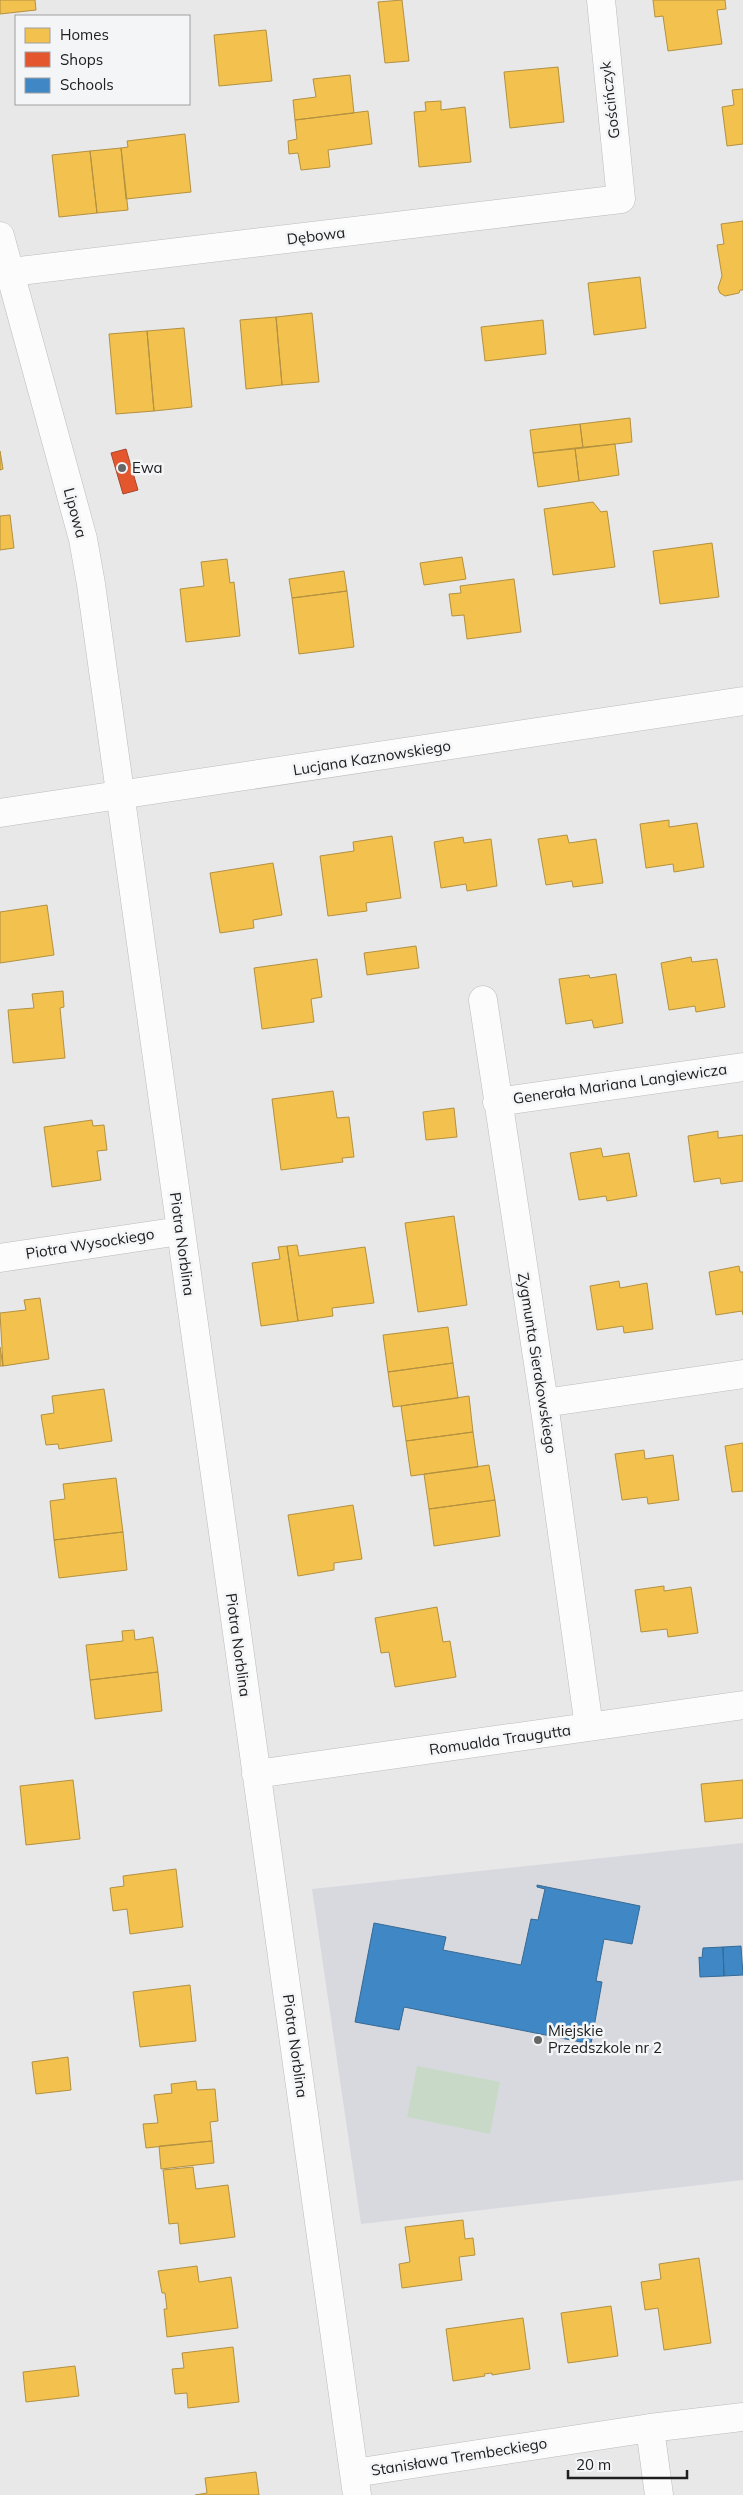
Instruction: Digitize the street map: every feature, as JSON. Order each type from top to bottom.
[{"type":"street","name":"Gościńczyk","points":[[600,0],[621,200]]},
{"type":"street","name":"Dębowa","points":[[10,272],[621,200]]},
{"type":"street","name":"Lipowa","points":[[0,236],[83,540],[91,584],[120,795]]},
{"type":"street","name":"Lucjana Kaznowskiego","points":[[0,813],[743,701]]},
{"type":"street","name":"Piotra Norblina","points":[[120,795],[356,2484]]},
{"type":"street","name":"Zygmunta Sierakowskiego","points":[[483,1000],[544,1403],[589,1727]]},
{"type":"street","name":"Generała Mariana Langiewicza","points":[[497,1102],[743,1066]]},
{"type":"street","name":"Piotra Wysockiego","points":[[0,1258],[180,1231]]},
{"type":"street","points":[[544,1403],[743,1374]]},
{"type":"street","name":"Romualda Traugutta","points":[[256,1774],[743,1705]]},
{"type":"street","name":"Stanisława Trembeckiego","points":[[356,2484],[650,2428],[743,2417]]},
{"type":"street","points":[[650,2428],[659,2495]]},
{"type":"shaded area","name":"Miejskie Przedszkole nr 2","points":[[743,1843],[743,2180],[361,2224],[312,1889]]},
{"type":"green space","points":[[417,2066],[500,2082],[490,2134],[407,2117]]},
{"type":"building: Homes","points":[[0,0],[35,0],[36,10],[0,14]]},
{"type":"building: Homes","points":[[402,0],[409,61],[385,63],[378,2]]},
{"type":"building: Homes","points":[[653,0],[725,0],[726,9],[717,10],[722,44],[668,51],[663,16],[655,17]]},
{"type":"building: Homes","points":[[266,30],[272,81],[219,86],[214,35]]},
{"type":"building: Homes","points":[[558,67],[564,122],[510,128],[504,72]]},
{"type":"building: Homes","points":[[350,75],[354,113],[295,120],[293,100],[316,97],[313,79]]},
{"type":"building: Homes","points":[[743,89],[743,144],[727,146],[722,107],[734,105],[732,90]]},
{"type":"building: Homes","points":[[441,101],[441,110],[465,107],[471,162],[419,167],[414,112],[426,111],[425,102]]},
{"type":"building: Homes","points":[[368,111],[372,144],[328,150],[330,167],[301,170],[298,153],[289,154],[288,141],[297,139],[295,120]]},
{"type":"building: Homes","points":[[185,134],[191,192],[126,199],[121,148],[128,147],[127,141]]},
{"type":"building: Homes","points":[[121,148],[128,210],[97,213],[90,151]]},
{"type":"building: Homes","points":[[90,151],[97,213],[59,217],[52,155]]},
{"type":"building: Homes","points":[[743,221],[743,290],[740,290],[739,293],[725,296],[720,293],[718,288],[722,276],[717,245],[724,244],[721,224]]},
{"type":"building: Homes","points":[[640,277],[646,328],[594,335],[588,283]]},
{"type":"building: Homes","points":[[312,313],[319,382],[282,385],[276,317]]},
{"type":"building: Homes","points":[[276,317],[282,385],[246,389],[240,320]]},
{"type":"building: Homes","points":[[543,320],[546,354],[485,361],[481,327]]},
{"type":"building: Homes","points":[[184,328],[192,407],[154,411],[147,331]]},
{"type":"building: Homes","points":[[147,331],[154,411],[116,414],[109,334]]},
{"type":"building: Homes","points":[[630,418],[632,442],[583,448],[580,424]]},
{"type":"building: Homes","points":[[580,424],[583,448],[533,453],[530,430]]},
{"type":"building: Homes","points":[[615,444],[619,475],[579,481],[575,448]]},
{"type":"building: Homes","points":[[575,448],[579,481],[538,487],[533,453]]},
{"type":"building: Homes","points":[[0,451],[3,469],[0,470]]},
{"type":"building: Homes","points":[[593,502],[601,512],[607,511],[615,567],[553,575],[544,509]]},
{"type":"building: Homes","points":[[10,515],[14,548],[0,550],[0,516]]},
{"type":"building: Homes","points":[[712,543],[719,597],[660,604],[653,551]]},
{"type":"building: Homes","points":[[462,557],[466,579],[424,585],[420,563]]},
{"type":"building: Homes","points":[[227,559],[230,583],[234,582],[240,636],[186,642],[180,589],[204,586],[201,562]]},
{"type":"building: Homes","points":[[344,571],[347,591],[292,598],[289,579]]},
{"type":"building: Homes","points":[[514,579],[521,632],[467,639],[464,615],[452,616],[449,594],[461,593],[460,586]]},
{"type":"building: Homes","points":[[347,591],[354,647],[299,654],[292,598]]},
{"type":"building: Homes","points":[[669,820],[669,827],[697,823],[704,867],[674,872],[673,864],[646,868],[640,824]]},
{"type":"building: Homes","points":[[567,835],[569,843],[596,839],[603,883],[573,887],[572,881],[546,885],[538,839]]},
{"type":"building: Homes","points":[[392,836],[401,898],[366,903],[367,911],[328,916],[320,856],[354,851],[353,842]]},
{"type":"building: Homes","points":[[463,837],[464,843],[491,839],[497,886],[467,891],[466,884],[441,888],[434,842]]},
{"type":"building: Homes","points":[[273,863],[282,915],[253,920],[254,928],[220,933],[210,873]]},
{"type":"building: Homes","points":[[47,905],[54,955],[0,963],[0,912]]},
{"type":"building: Homes","points":[[416,946],[419,968],[367,975],[364,953]]},
{"type":"building: Homes","points":[[691,957],[692,962],[717,959],[725,1007],[696,1012],[695,1006],[669,1010],[661,963]]},
{"type":"building: Homes","points":[[317,959],[322,997],[311,999],[314,1022],[262,1029],[254,968]]},
{"type":"building: Homes","points":[[616,974],[623,1023],[594,1028],[592,1020],[566,1024],[559,979],[589,975],[590,978]]},
{"type":"building: Homes","points":[[63,991],[64,1007],[60,1008],[65,1058],[13,1063],[8,1010],[34,1008],[32,994]]},
{"type":"building: Homes","points":[[333,1091],[337,1118],[349,1117],[354,1157],[342,1158],[343,1162],[281,1170],[272,1099]]},
{"type":"building: Homes","points":[[454,1108],[457,1137],[426,1140],[423,1112]]},
{"type":"building: Homes","points":[[92,1120],[93,1126],[104,1125],[107,1150],[97,1151],[101,1180],[52,1187],[44,1127]]},
{"type":"building: Homes","points":[[718,1131],[718,1138],[743,1135],[743,1181],[721,1184],[720,1178],[694,1182],[688,1136]]},
{"type":"building: Homes","points":[[601,1148],[603,1157],[629,1153],[637,1196],[607,1201],[606,1196],[579,1200],[570,1153]]},
{"type":"building: Homes","points":[[454,1216],[467,1305],[418,1312],[405,1223]]},
{"type":"building: Homes","points":[[297,1245],[299,1256],[365,1247],[374,1303],[332,1308],[333,1316],[298,1321],[287,1246]]},
{"type":"building: Homes","points":[[287,1246],[298,1321],[261,1326],[252,1263],[280,1259],[278,1247]]},
{"type":"building: Homes","points":[[739,1266],[740,1272],[743,1272],[743,1315],[742,1311],[716,1315],[709,1272]]},
{"type":"building: Homes","points":[[619,1281],[620,1288],[647,1283],[653,1329],[624,1333],[623,1326],[597,1330],[590,1286]]},
{"type":"building: Homes","points":[[40,1298],[49,1359],[3,1366],[0,1313],[26,1310],[24,1300]]},
{"type":"building: Homes","points":[[448,1327],[453,1363],[388,1372],[383,1335]]},
{"type":"building: Homes","points":[[0,1347],[3,1366],[0,1366]]},
{"type":"building: Homes","points":[[453,1363],[458,1398],[393,1407],[388,1372]]},
{"type":"building: Homes","points":[[104,1389],[112,1441],[59,1449],[58,1444],[46,1445],[41,1415],[54,1413],[52,1396]]},
{"type":"building: Homes","points":[[469,1396],[473,1432],[406,1441],[401,1406]]},
{"type":"building: Homes","points":[[473,1432],[478,1467],[411,1476],[406,1441]]},
{"type":"building: Homes","points":[[743,1443],[743,1491],[732,1492],[725,1446]]},
{"type":"building: Homes","points":[[644,1450],[645,1459],[673,1455],[679,1500],[648,1504],[647,1497],[622,1500],[615,1454]]},
{"type":"building: Homes","points":[[489,1465],[495,1500],[429,1509],[424,1474]]},
{"type":"building: Homes","points":[[116,1478],[123,1532],[54,1540],[50,1501],[65,1499],[63,1484]]},
{"type":"building: Homes","points":[[495,1500],[500,1536],[434,1546],[429,1509]]},
{"type":"building: Homes","points":[[353,1505],[362,1559],[334,1563],[334,1570],[298,1576],[288,1515]]},
{"type":"building: Homes","points":[[123,1532],[127,1570],[59,1578],[54,1540]]},
{"type":"building: Homes","points":[[664,1586],[664,1591],[691,1587],[698,1633],[668,1637],[667,1629],[641,1632],[635,1590]]},
{"type":"building: Homes","points":[[437,1607],[443,1642],[450,1641],[456,1677],[395,1687],[389,1652],[381,1653],[375,1618]]},
{"type":"building: Homes","points":[[134,1630],[135,1640],[153,1637],[158,1672],[90,1680],[86,1645],[123,1641],[122,1631]]},
{"type":"building: Homes","points":[[158,1672],[162,1711],[95,1719],[90,1680]]},
{"type":"building: Homes","points":[[73,1780],[80,1839],[26,1845],[20,1786]]},
{"type":"building: Homes","points":[[743,1780],[743,1818],[705,1822],[701,1784]]},
{"type":"building: Homes","points":[[176,1869],[183,1927],[130,1934],[127,1909],[113,1911],[110,1888],[124,1886],[123,1876]]},
{"type":"building: Homes","points":[[190,1985],[196,2041],[140,2047],[133,1992]]},
{"type":"building: Homes","points":[[68,2057],[71,2090],[36,2094],[32,2062]]},
{"type":"building: Homes","points":[[196,2081],[197,2090],[215,2089],[218,2121],[210,2122],[212,2141],[146,2148],[143,2124],[158,2123],[154,2095],[172,2093],[171,2084]]},
{"type":"building: Homes","points":[[212,2141],[214,2163],[161,2169],[159,2146]]},
{"type":"building: Homes","points":[[193,2167],[196,2189],[228,2185],[235,2237],[180,2244],[178,2223],[169,2224],[163,2170]]},
{"type":"building: Homes","points":[[463,2220],[465,2239],[473,2238],[475,2255],[459,2257],[462,2280],[402,2288],[399,2264],[410,2262],[405,2227]]},
{"type":"building: Homes","points":[[699,2258],[711,2343],[664,2350],[658,2308],[645,2310],[641,2282],[661,2279],[659,2264]]},
{"type":"building: Homes","points":[[197,2266],[199,2282],[231,2277],[238,2328],[167,2337],[164,2309],[167,2309],[165,2293],[162,2293],[158,2271]]},
{"type":"building: Homes","points":[[611,2306],[618,2356],[568,2363],[561,2313]]},
{"type":"building: Homes","points":[[523,2318],[530,2369],[492,2375],[492,2373],[484,2374],[485,2376],[453,2381],[446,2329]]},
{"type":"building: Homes","points":[[233,2347],[239,2402],[188,2408],[187,2393],[175,2394],[172,2369],[184,2368],[182,2353]]},
{"type":"building: Homes","points":[[75,2366],[79,2396],[26,2402],[23,2372]]},
{"type":"building: Homes","points":[[256,2472],[259,2495],[195,2495],[207,2493],[205,2478]]},
{"type":"building: Shops","points":[[126,449],[138,490],[123,494],[111,453]]},
{"type":"building: Schools","points":[[537,1885],[640,1906],[632,1944],[604,1939],[596,1981],[602,1982],[591,2044],[404,2007],[399,2030],[355,2022],[374,1923],[446,1937],[443,1950],[521,1965],[531,1919],[538,1920],[545,1889],[537,1887]]},
{"type":"building: Schools","points":[[741,1946],[743,1975],[724,1976],[723,1947]]},
{"type":"building: Schools","points":[[723,1947],[724,1976],[700,1977],[699,1957],[702,1958],[703,1948]]},
{"type":"place","name":"Ewa","points":[[122,468]]},
{"type":"place","name":"Miejskie Przedszkole nr 2","points":[[538,2040]]}]
